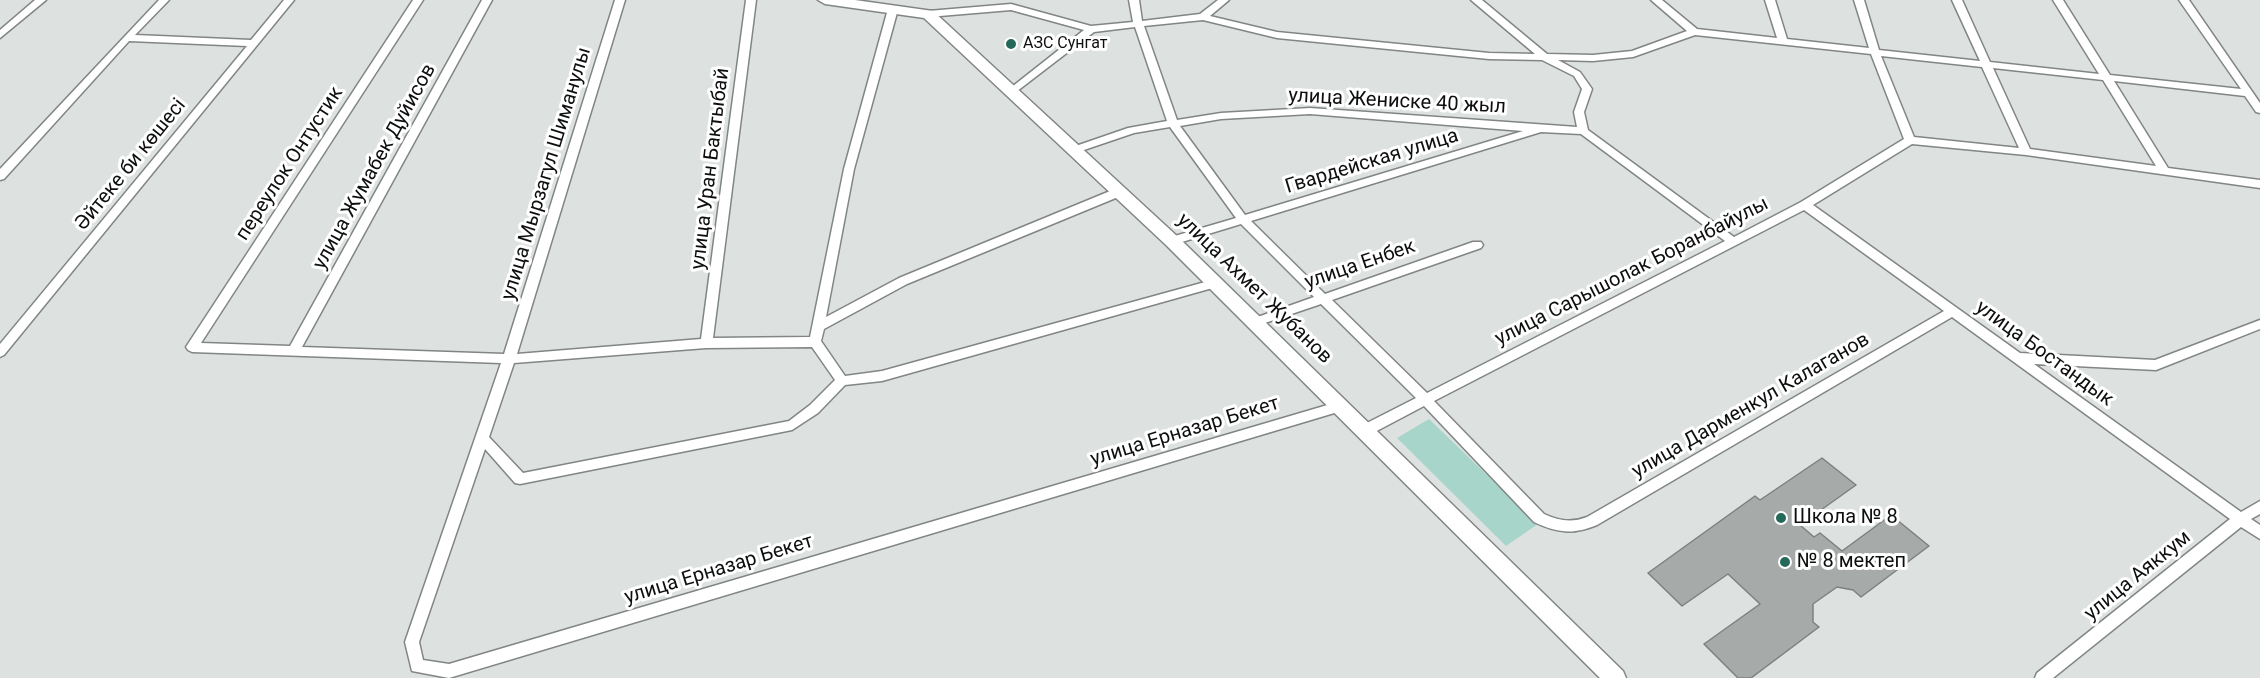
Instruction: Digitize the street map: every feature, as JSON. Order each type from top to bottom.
[{"type":"main road","points":[[825,0],[928,14]]},
{"type":"main road","name":"улица Ахмет Жубанов","points":[[928,14],[1173,241],[1615,678]]},
{"type":"street","points":[[0,35],[41,0]]},
{"type":"street","points":[[0,176],[164,0]]},
{"type":"street","name":"Әйтеке би көшесі","points":[[0,352],[289,0]]},
{"type":"street","name":"переулок Онтустик","points":[[293,351],[192,347],[418,0]]},
{"type":"street","name":"улица Жумабек Дуйисов","points":[[293,351],[487,0]]},
{"type":"street","name":"улица Мырзагул Шиманулы","points":[[509,359],[620,0]]},
{"type":"street","name":"улица Уран Бактыбай","points":[[706,343],[750,0]]},
{"type":"street","points":[[1134,0],[1138,23],[1173,124],[1243,220],[1425,399]]},
{"type":"street","points":[[1203,18],[1224,0]]},
{"type":"street","points":[[1476,0],[1544,57],[1577,74],[1587,89],[1580,112],[1583,131],[1733,242]]},
{"type":"street","points":[[1656,0],[1694,32]]},
{"type":"street","points":[[1770,0],[1783,40]]},
{"type":"street","points":[[1859,0],[1875,52],[1910,140],[2026,152],[2260,184]]},
{"type":"street","points":[[1957,0],[1989,65],[2026,152]]},
{"type":"street","points":[[2058,0],[2110,79],[2164,170]]},
{"type":"street","points":[[2184,0],[2246,93],[2260,110]]},
{"type":"street","points":[[928,14],[1011,4],[1091,29],[1203,18],[1277,35],[1489,56],[1593,58],[1633,54],[1694,32],[1783,40],[2246,93]]},
{"type":"street","points":[[842,381],[815,342],[849,169],[893,9]]},
{"type":"street","points":[[1011,92],[1091,29]]},
{"type":"street","points":[[127,38],[255,42]]},
{"type":"street","name":"улица Жениске 40 жыл","points":[[1074,150],[1132,130],[1221,116],[1310,111],[1541,129]]},
{"type":"street","name":"Гвардейская улица","points":[[1173,241],[1541,129],[1583,131]]},
{"type":"street","name":"улица Сарышолак Боранбайулы","points":[[1366,430],[1805,206],[1910,140]]},
{"type":"street","points":[[819,326],[903,281],[1119,192]]},
{"type":"street","name":"улица Бостандык","points":[[1805,206],[2260,533]]},
{"type":"street","name":"улица Енбек","points":[[1256,322],[1477,245]]},
{"type":"street","points":[[482,438],[520,478],[792,425],[814,409],[842,381],[882,376],[1216,283]]},
{"type":"street","name":"улица Дарменкул Калаганов","points":[[1425,399],[1539,518],[1567,529],[1580,527],[1952,312]]},
{"type":"street","points":[[2017,358],[2156,365],[2260,324]]},
{"type":"street","points":[[293,351],[509,359],[706,343],[815,342]]},
{"type":"street","name":"улица Ерназар Бекет","points":[[509,359],[412,642],[417,666],[449,670],[1341,405]]},
{"type":"street","name":"улица Аяккум","points":[[2042,678],[2240,519],[2260,507]]},
{"type":"green space","points":[[1429,419],[1538,524],[1506,546],[1397,438]]},
{"type":"building","name":"№ 8 мектеп","points":[[1822,458],[1856,485],[1800,525],[1814,537],[1820,533],[1842,551],[1891,515],[1929,546],[1861,597],[1853,590],[1837,587],[1813,604],[1813,622],[1819,627],[1751,678],[1738,678],[1704,644],[1760,604],[1728,574],[1682,606],[1648,573],[1755,496],[1760,500]]},
{"type":"place","name":"АЗС Сунгат","points":[[1011,44]]},
{"type":"place","name":"Школа № 8","points":[[1781,518]]},
{"type":"place","name":"№ 8 мектеп","points":[[1785,562]]}]
